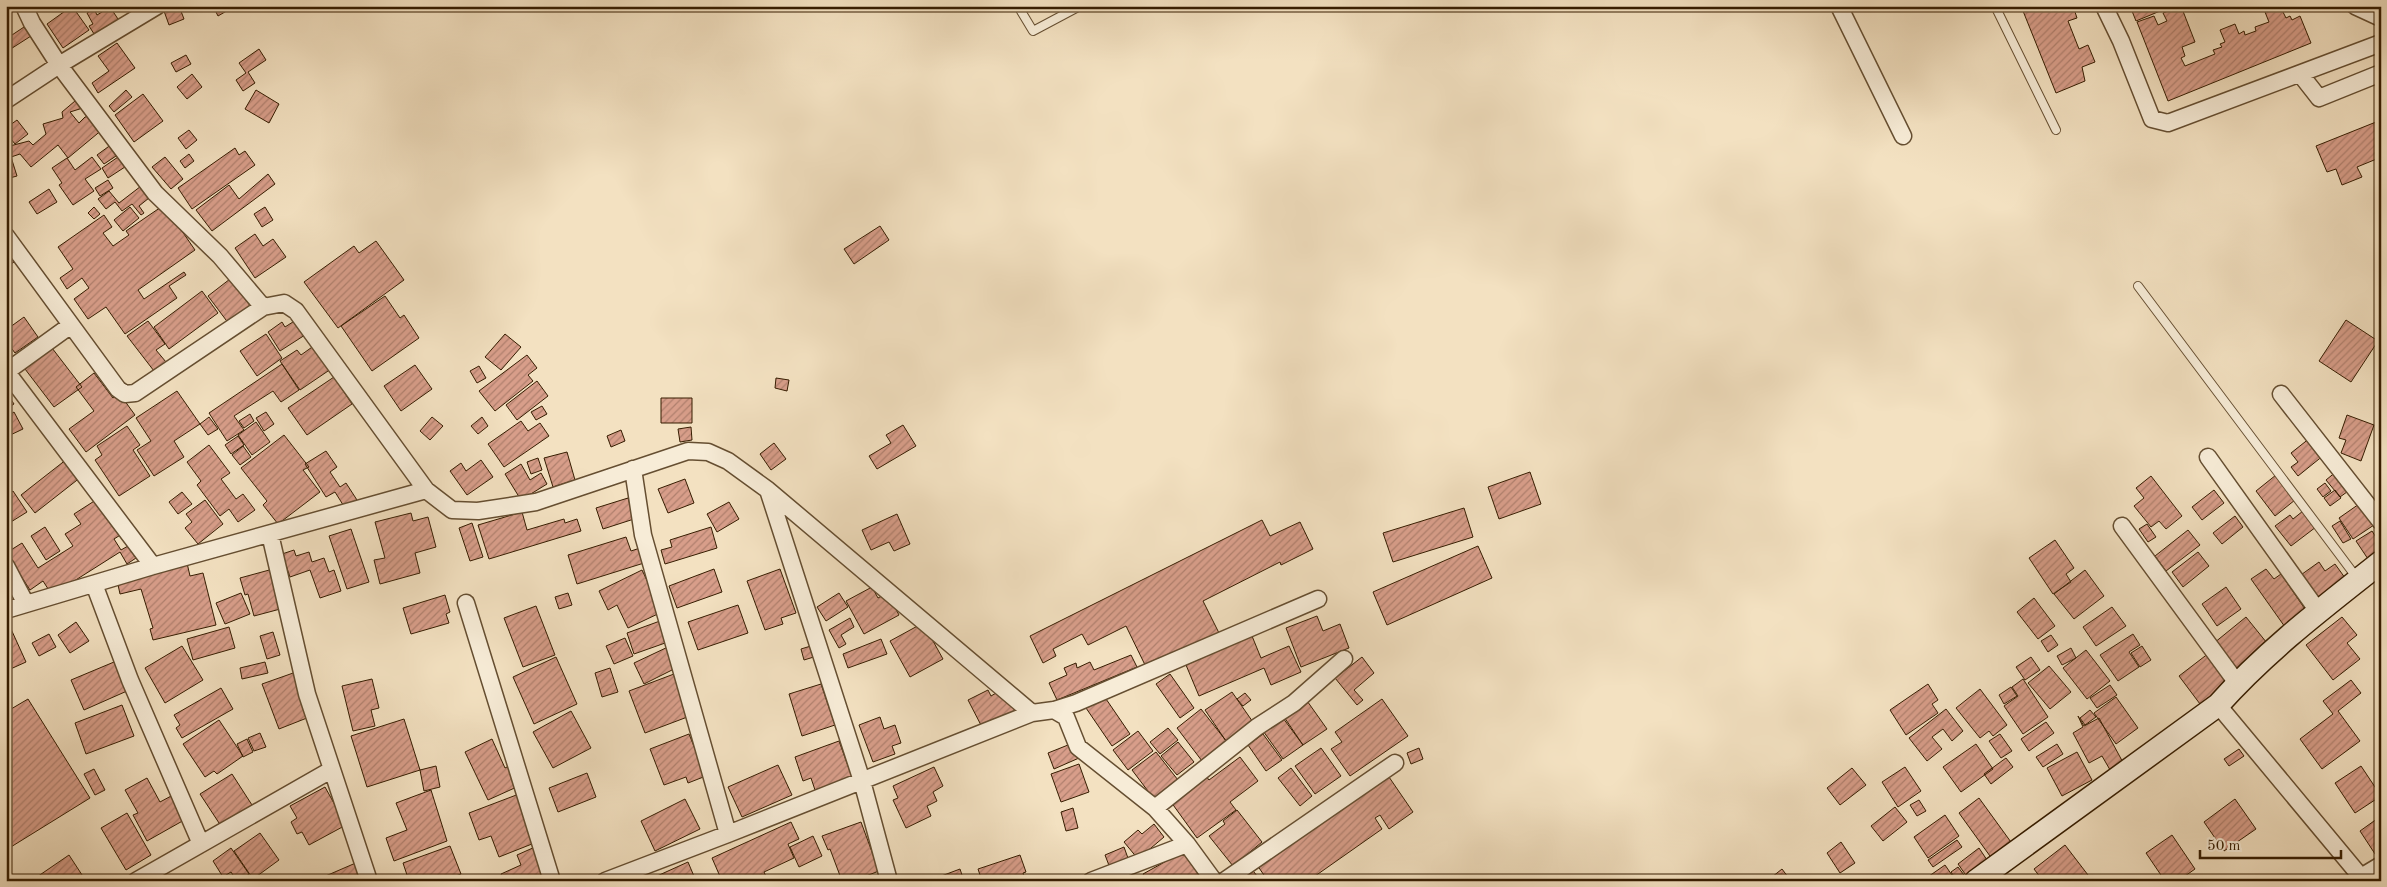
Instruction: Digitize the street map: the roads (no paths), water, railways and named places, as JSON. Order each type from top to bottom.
[{"type":"street","points":[[24,6],[32,23],[59,65],[155,193],[220,256],[263,307]]},
{"type":"street","points":[[6,100],[59,65],[156,6]]},
{"type":"street","points":[[2104,6],[2121,41],[2152,119],[2168,123],[2381,43]]},
{"type":"street","points":[[2355,6],[2381,18]]},
{"type":"street","points":[[1844,8],[1903,136]]},
{"type":"street","points":[[2301,74],[2319,98],[2381,73]]},
{"type":"street","points":[[6,236],[118,389],[126,394],[134,393],[263,307],[284,303],[296,311],[426,490],[452,510],[478,511],[536,502],[688,451],[708,452],[728,461],[768,490],[1032,713]]},
{"type":"street","points":[[71,325],[6,372],[153,566]]},
{"type":"street","points":[[2281,394],[2381,522]]},
{"type":"street","points":[[2208,457],[2318,611]]},
{"type":"street","points":[[633,470],[643,535],[728,834]]},
{"type":"street","points":[[6,610],[153,566],[426,490]]},
{"type":"street","points":[[768,490],[862,781],[889,881]]},
{"type":"street","points":[[2122,526],[2238,683]]},
{"type":"street","points":[[270,534],[307,694],[368,881]]},
{"type":"street","points":[[1976,881],[2218,705],[2238,683],[2293,631],[2381,562]]},
{"type":"street","points":[[6,566],[26,604]]},
{"type":"street","points":[[94,584],[130,680],[201,844]]},
{"type":"street","points":[[605,881],[1032,713],[1054,710],[1076,703],[1318,599]]},
{"type":"street","points":[[466,603],[552,881]]},
{"type":"street","points":[[1155,808],[1257,727],[1294,703],[1344,659]]},
{"type":"street","points":[[2218,705],[2361,877],[2381,865]]},
{"type":"street","points":[[1054,710],[1066,718],[1078,747],[1155,808],[1188,844],[1214,881]]},
{"type":"street","points":[[1224,881],[1395,763]]},
{"type":"street","points":[[136,881],[331,770]]},
{"type":"street","points":[[1091,881],[1188,844]]},
{"type":"lane","points":[[1018,6],[1033,31],[1080,6]]},
{"type":"lane","points":[[1995,6],[2056,130]]},
{"type":"lane","points":[[2138,286],[2358,580]]}]
